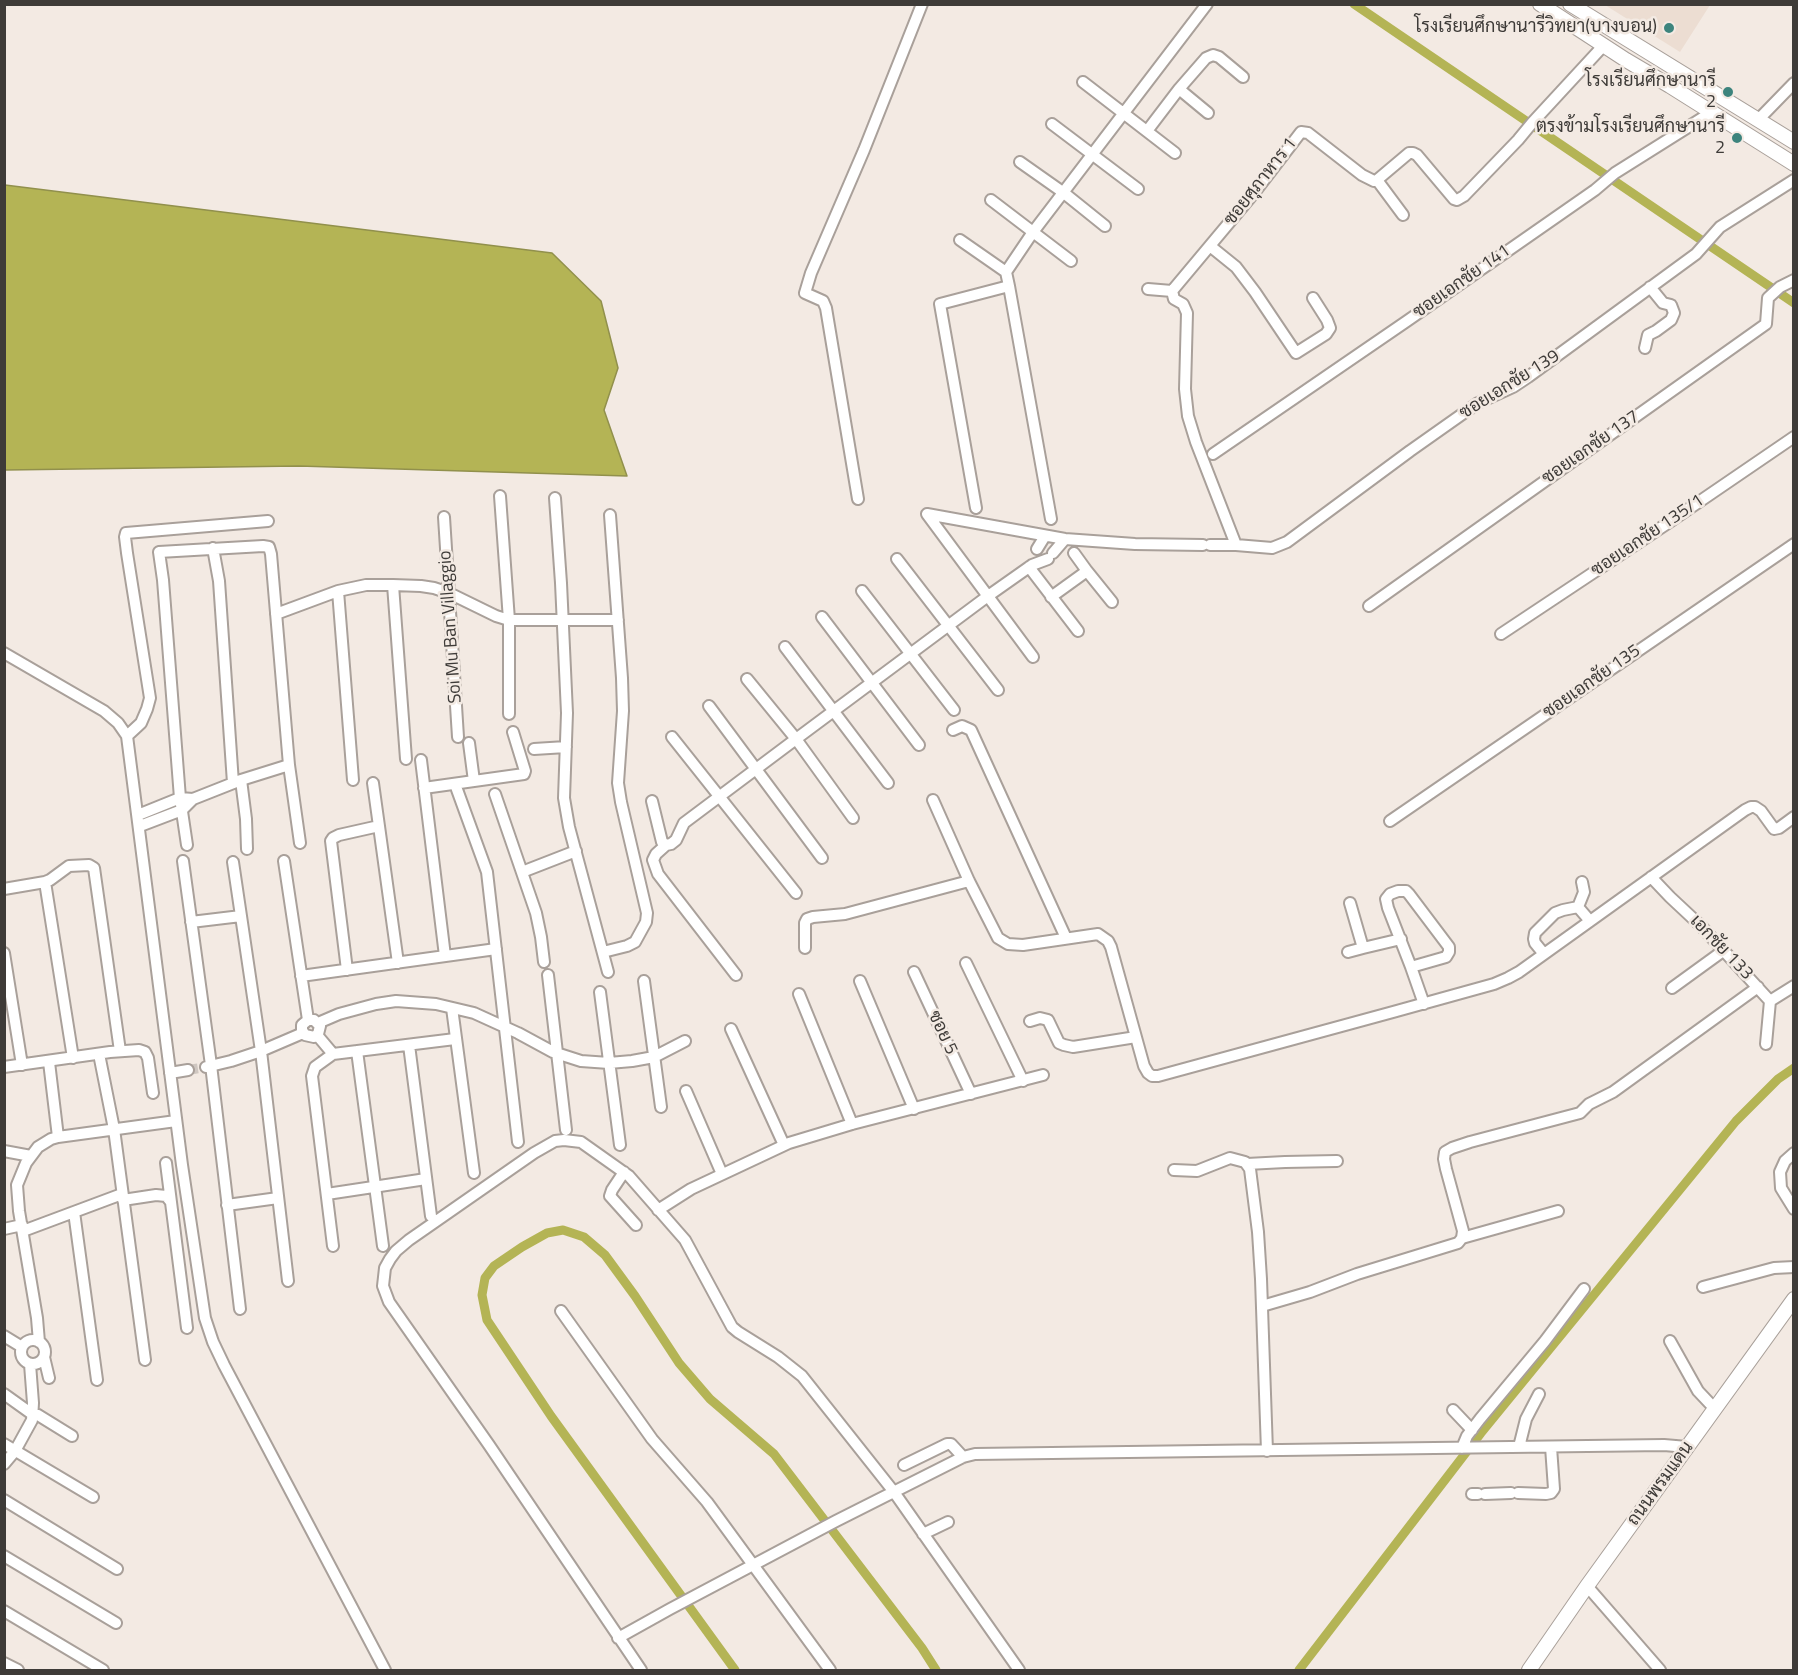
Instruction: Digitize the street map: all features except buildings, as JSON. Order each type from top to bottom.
[{"type":"main road","points":[[1540,4],[1794,164]]},
{"type":"main road","points":[[1570,4],[1794,142]]},
{"type":"main road","name":"ถนนพรมแดน","points":[[1529,1671],[1587,1586],[1794,1299]]},
{"type":"street","points":[[858,499],[826,308],[823,301],[805,293],[811,273],[864,150],[922,4]]},
{"type":"street","points":[[1006,272],[1033,232],[1207,4]]},
{"type":"street","points":[[1403,215],[1377,180],[1409,153],[1413,153],[1454,199],[1457,200],[1464,196],[1604,45]]},
{"type":"street","points":[[1147,131],[1206,58],[1213,55],[1220,57],[1243,77]]},
{"type":"street","points":[[1083,82],[1175,153]]},
{"type":"street","points":[[1758,120],[1794,83]]},
{"type":"street","points":[[1179,90],[1208,113]]},
{"type":"street","name":"ซอยเอกชัย 141","points":[[1213,454],[1595,190],[1616,173],[1712,112]]},
{"type":"street","points":[[1052,124],[1138,189]]},
{"type":"street","name":"ซอยศุภาหาร 1","points":[[1172,291],[1301,132],[1308,133],[1370,180],[1377,180]]},
{"type":"street","points":[[1020,162],[1105,226]]},
{"type":"street","name":"ซอยเอกชัย 139","points":[[988,596],[927,514],[1065,539],[1135,544],[1236,545],[1272,548],[1287,542],[1478,403],[1513,387],[1528,377],[1696,254],[1720,227],[1794,180]]},
{"type":"street","points":[[991,200],[1071,261]]},
{"type":"street","points":[[960,240],[1006,272],[1051,519]]},
{"type":"street","points":[[1210,246],[1236,267],[1262,301],[1296,353],[1330,328],[1313,298]]},
{"type":"street","name":"ซอยเอกชัย 137","points":[[1369,606],[1766,324],[1768,298],[1794,279]]},
{"type":"street","points":[[976,508],[940,304],[1009,286]]},
{"type":"street","points":[[1645,348],[1648,335],[1671,320],[1674,313],[1671,305],[1663,303],[1650,287]]},
{"type":"street","points":[[1148,289],[1172,291],[1174,299],[1183,304],[1187,313],[1185,389],[1188,416],[1236,545]]},
{"type":"street","name":"ซอยเอกชัย 135/1","points":[[1501,634],[1794,437]]},
{"type":"street","points":[[500,495],[509,620],[510,714]]},
{"type":"street","points":[[555,498],[567,713],[564,798],[608,972]]},
{"type":"street","points":[[603,952],[635,942],[646,922],[647,913],[618,783],[622,711],[610,514]]},
{"type":"street","name":"Soi Mu Ban Villaggio","points":[[444,517],[458,737]]},
{"type":"street","points":[[127,736],[141,723],[150,698],[127,553],[126,533],[268,521]]},
{"type":"street","points":[[736,975],[658,874],[653,860],[657,854],[666,845],[676,840],[684,823],[988,596],[1033,559],[1045,536]]},
{"type":"street","points":[[1033,559],[1051,556],[1065,539]]},
{"type":"street","name":"ซอยเอกชัย 135","points":[[1390,821],[1794,544]]},
{"type":"street","points":[[187,845],[180,798],[159,552],[263,546],[269,547],[271,554],[289,765],[300,843]]},
{"type":"street","points":[[213,548],[219,581],[237,782],[246,819],[247,849]]},
{"type":"street","points":[[1074,552],[1112,602]]},
{"type":"street","points":[[897,559],[998,690]]},
{"type":"street","points":[[1033,559],[1052,597],[1078,631]]},
{"type":"street","points":[[1052,597],[1087,571]]},
{"type":"street","points":[[276,614],[338,591],[366,585],[393,585],[421,586],[449,593],[509,620],[618,620]]},
{"type":"street","points":[[393,585],[406,759]]},
{"type":"street","points":[[338,591],[353,780]]},
{"type":"street","points":[[862,591],[954,710]]},
{"type":"street","points":[[988,596],[1033,657]]},
{"type":"street","points":[[822,617],[919,745]]},
{"type":"street","points":[[785,647],[888,783]]},
{"type":"street","points":[[4,653],[104,711],[118,723],[127,736],[176,1121],[204,1318],[213,1342],[385,1671]]},
{"type":"street","points":[[747,679],[796,739],[853,818]]},
{"type":"street","points":[[709,706],[822,858]]},
{"type":"street","points":[[953,730],[962,726],[971,730],[1066,938]]},
{"type":"street","points":[[424,788],[524,774],[513,732]]},
{"type":"street","points":[[672,737],[796,893]]},
{"type":"street","points":[[469,743],[474,781]]},
{"type":"street","points":[[534,749],[566,747]]},
{"type":"street","points":[[422,760],[445,956]]},
{"type":"street","points":[[139,821],[182,810],[193,800],[237,782],[289,765]]},
{"type":"street","points":[[373,783],[398,963]]},
{"type":"street","points":[[455,784],[487,872],[518,1142]]},
{"type":"street","points":[[495,794],[539,924],[543,962]]},
{"type":"street","points":[[139,821],[180,798],[193,800]]},
{"type":"street","points":[[933,800],[969,881],[998,938],[1008,944],[1023,945],[1098,934],[1108,941],[1136,1037],[1148,1073],[1152,1076],[1494,984],[1508,978],[1544,954],[1751,807],[1761,811],[1774,829],[1794,817]]},
{"type":"street","points":[[652,801],[659,834],[666,845]]},
{"type":"street","points":[[347,970],[331,841],[339,835],[379,826]]},
{"type":"street","points":[[522,872],[576,851]]},
{"type":"street","points":[[183,861],[240,1309]]},
{"type":"street","points":[[208,1066],[261,1051],[303,1033],[311,1037],[320,1031],[313,1021],[301,976],[284,861]]},
{"type":"street","points":[[233,862],[261,1051],[288,1281]]},
{"type":"street","points":[[4,888],[51,880],[69,866],[89,865],[94,868],[120,1051]]},
{"type":"street","name":"เอกชัย 133","points":[[1651,877],[1770,1001]]},
{"type":"street","points":[[805,948],[807,919],[845,914],[969,881]]},
{"type":"street","points":[[45,882],[73,1058]]},
{"type":"street","points":[[1578,908],[1584,892],[1582,882]]},
{"type":"street","points":[[1412,967],[1446,957],[1449,952],[1445,940],[1406,891],[1398,891],[1390,894],[1386,899],[1424,1004]]},
{"type":"street","points":[[1350,903],[1362,948]]},
{"type":"street","points":[[1578,908],[1590,921]]},
{"type":"street","points":[[1544,954],[1535,943],[1535,933],[1555,913],[1578,908]]},
{"type":"street","points":[[191,922],[241,916]]},
{"type":"street","points":[[1348,951],[1401,939]]},
{"type":"street","points":[[301,976],[496,950]]},
{"type":"street","points":[[1672,988],[1724,951]]},
{"type":"street","points":[[4,953],[22,1065]]},
{"type":"street","points":[[966,963],[1023,1081]]},
{"type":"street","name":"ซอย 5","points":[[914,972],[971,1094]]},
{"type":"street","points":[[548,975],[566,1130]]},
{"type":"street","points":[[644,981],[661,1107]]},
{"type":"street","points":[[860,981],[914,1108]]},
{"type":"street","points":[[1766,1044],[1770,1001],[1794,986]]},
{"type":"street","points":[[1262,1306],[1458,1243],[1463,1231],[1446,1169],[1445,1152],[1470,1142],[1580,1113],[1589,1104],[1613,1092],[1758,987]]},
{"type":"street","points":[[600,992],[620,1145]]},
{"type":"street","points":[[799,994],[852,1124]]},
{"type":"street","points":[[303,1033],[302,1025],[313,1021],[360,1007],[396,1001],[436,1004],[474,1013],[553,1052],[581,1061],[609,1063],[654,1057],[685,1041]]},
{"type":"street","points":[[452,1008],[474,1173]]},
{"type":"street","points":[[1030,1020],[1040,1018],[1048,1020],[1059,1043],[1064,1046],[1073,1047],[1136,1037]]},
{"type":"street","points":[[731,1029],[784,1145]]},
{"type":"street","points":[[317,1035],[333,1054]]},
{"type":"street","points":[[333,1246],[312,1076],[315,1067],[333,1054],[455,1039]]},
{"type":"street","points":[[409,1045],[431,1216]]},
{"type":"street","points":[[4,1067],[140,1050],[145,1052],[148,1058],[153,1093]]},
{"type":"street","points":[[357,1052],[383,1246]]},
{"type":"street","points":[[99,1054],[114,1129],[145,1360]]},
{"type":"street","points":[[49,1062],[58,1137]]},
{"type":"street","points":[[170,1073],[188,1070]]},
{"type":"street","points":[[658,1210],[691,1189],[784,1145],[852,1124],[1043,1075]]},
{"type":"street","points":[[686,1091],[722,1174]]},
{"type":"street","points":[[39,1342],[17,1185],[26,1163],[38,1147],[58,1137],[176,1121]]},
{"type":"street","points":[[641,1671],[502,1464],[389,1302],[382,1286],[385,1268],[396,1251],[534,1153],[564,1140],[581,1142],[624,1172],[685,1240],[732,1327],[778,1357],[802,1376],[894,1492],[1019,1671]]},
{"type":"street","points":[[4,1150],[31,1156]]},
{"type":"street","points":[[1794,1153],[1785,1161],[1780,1172],[1781,1188],[1794,1209]]},
{"type":"street","points":[[1174,1170],[1197,1171],[1230,1158],[1239,1159],[1250,1169],[1258,1232],[1267,1450]]},
{"type":"street","points":[[1247,1164],[1337,1161]]},
{"type":"street","points":[[166,1163],[188,1328]]},
{"type":"street","points":[[624,1172],[610,1196],[636,1225]]},
{"type":"street","points":[[327,1194],[426,1179]]},
{"type":"street","points":[[4,1229],[22,1228],[123,1197],[156,1195],[166,1196],[170,1201]]},
{"type":"street","points":[[227,1204],[278,1198]]},
{"type":"street","points":[[1462,1238],[1558,1211]]},
{"type":"street","points":[[74,1212],[97,1380]]},
{"type":"street","points":[[1702,1287],[1774,1268],[1794,1266]]},
{"type":"street","points":[[1464,1448],[1472,1430],[1584,1290]]},
{"type":"street","points":[[561,1311],[652,1439],[707,1502],[830,1671]]},
{"type":"street","points":[[4,1336],[22,1347]]},
{"type":"street","points":[[44,1357],[37,1364],[30,1364],[21,1356],[22,1347],[28,1341],[35,1340],[44,1347],[49,1378]]},
{"type":"street","points":[[1670,1341],[1698,1391],[1715,1409]]},
{"type":"street","points":[[4,1464],[15,1451],[32,1420],[30,1364]]},
{"type":"street","points":[[4,1394],[32,1414],[38,1415],[72,1436]]},
{"type":"street","points":[[1519,1447],[1526,1419],[1539,1394]]},
{"type":"street","points":[[1453,1410],[1472,1430]]},
{"type":"street","points":[[4,1444],[93,1497]]},
{"type":"street","points":[[904,1465],[947,1444],[951,1444],[963,1457]]},
{"type":"street","points":[[618,1638],[836,1521],[963,1457],[975,1454],[1664,1445],[1687,1447]]},
{"type":"street","points":[[1478,1494],[1551,1493],[1554,1489],[1551,1447]]},
{"type":"street","points":[[4,1500],[117,1569]]},
{"type":"street","points":[[923,1534],[948,1522]]},
{"type":"street","points":[[4,1556],[116,1623]]},
{"type":"street","points":[[1587,1586],[1660,1671]]},
{"type":"street","points":[[4,1611],[103,1671]]},
{"type":"street","points":[[4,1663],[18,1671]]},
{"type":"shaded area","name":"โรงเรียนศึกษานารีวิทยา(บางบอน)","points":[[1605,5],[1710,5],[1680,52]]},
{"type":"shaded area","points":[[5,185],[552,253],[601,301],[618,368],[604,410],[627,476],[299,466],[5,470]]},
{"type":"waterway","points":[[1354,4],[1794,303]]},
{"type":"waterway","points":[[1299,1670],[1481,1433],[1736,1121],[1778,1079],[1794,1068]]},
{"type":"waterway","points":[[735,1670],[551,1416],[487,1320],[482,1295],[485,1278],[494,1266],[547,1233],[563,1230],[584,1237],[605,1255],[679,1363],[710,1399],[774,1454],[922,1648],[936,1670]]},
{"type":"tunnel","points":[[188,1070],[206,1067]]},
{"type":"place","name":"โรงเรียนศึกษานารีวิทยา(บางบอน)","points":[[1669,28]]},
{"type":"place","name":"โรงเรียนศึกษานารี 2","points":[[1728,92]]},
{"type":"place","name":"ตรงข้ามโรงเรียนศึกษานารี 2","points":[[1737,138]]}]
